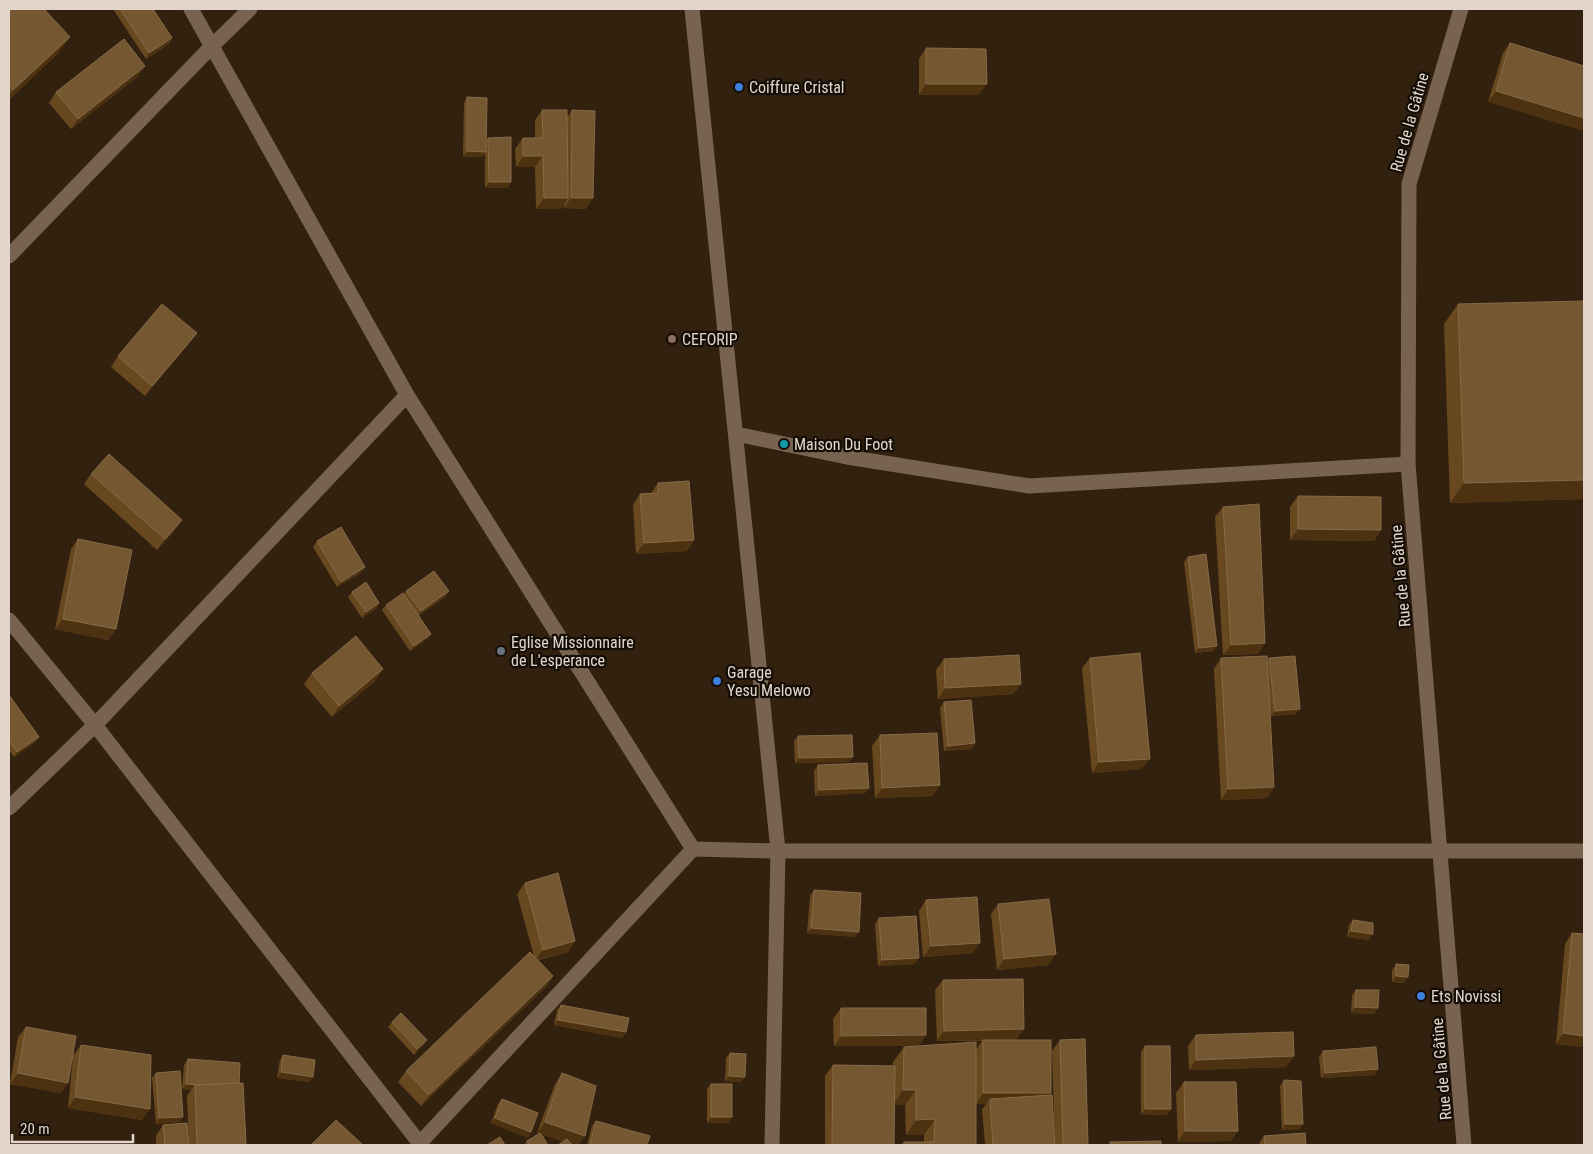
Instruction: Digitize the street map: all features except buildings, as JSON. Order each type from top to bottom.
[{"type":"street","points":[[191,9],[407,395],[693,849]]},
{"type":"street","points":[[9,256],[250,9]]},
{"type":"street","points":[[692,9],[778,851],[772,1145]]},
{"type":"street","name":"Rue de la Gâtine","points":[[1460,9],[1409,184],[1408,464],[1464,1145]]},
{"type":"street","points":[[9,808],[95,725],[407,395]]},
{"type":"street","points":[[736,434],[848,457],[1029,486],[1408,464]]},
{"type":"street","points":[[9,620],[95,725],[421,1144],[693,849],[778,851],[1584,851]]},
{"type":"place","name":"Coiffure Cristal","points":[[739,87]]},
{"type":"place","name":"CEFORIP","points":[[672,339]]},
{"type":"place","name":"Maison Du Foot","points":[[784,444]]},
{"type":"place","name":"Eglise Missionnaire de L'esperance","points":[[501,651]]},
{"type":"place","name":"Garage Yesu Melowo","points":[[717,681]]},
{"type":"place","name":"Ets Novissi","points":[[1421,996]]}]
